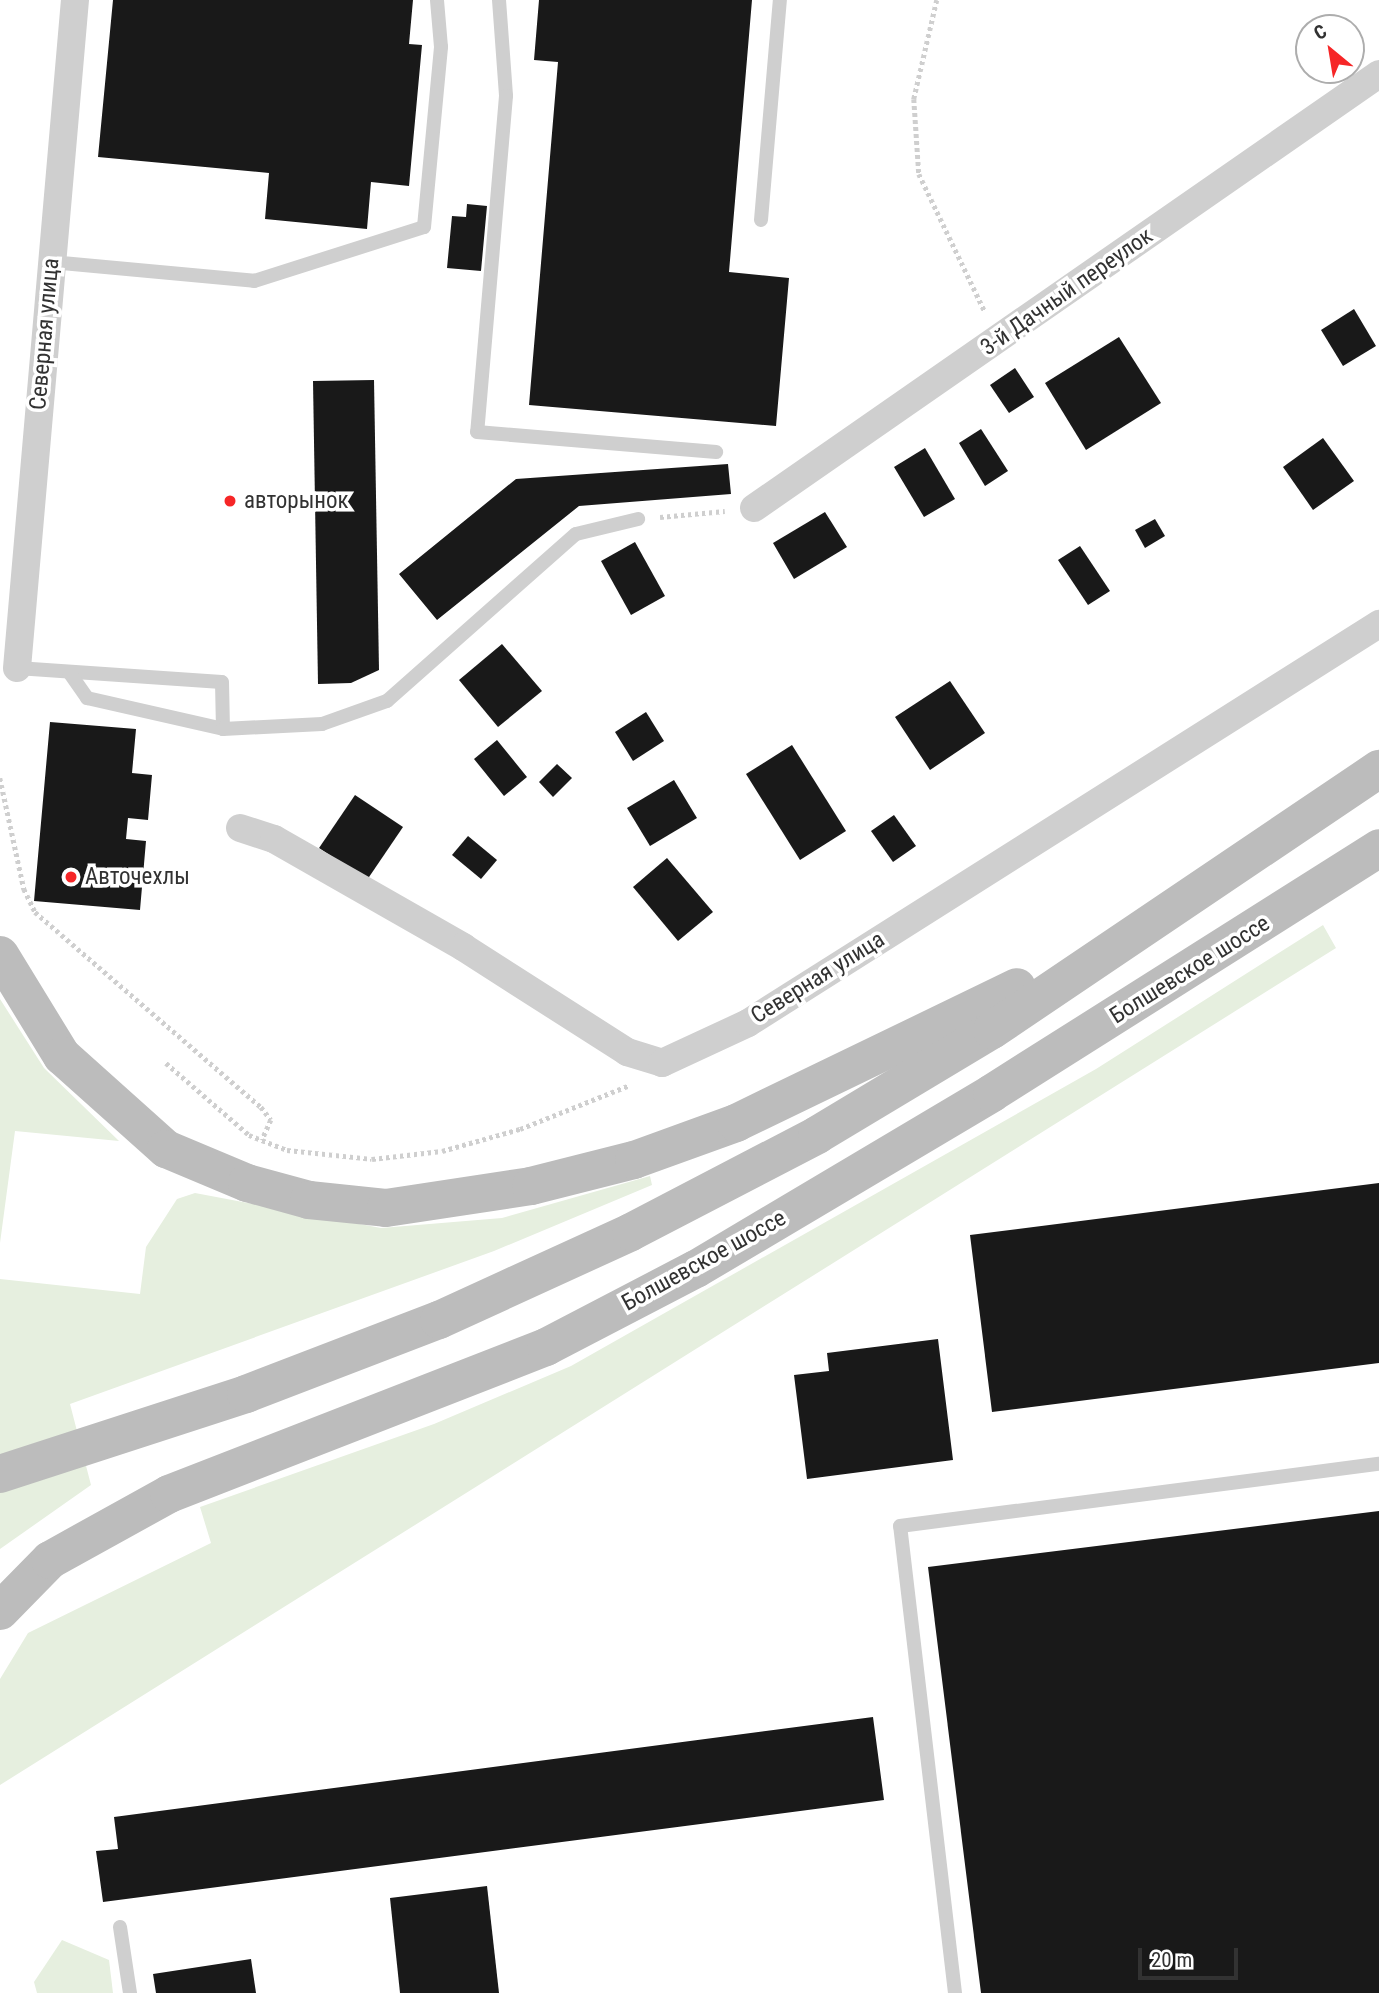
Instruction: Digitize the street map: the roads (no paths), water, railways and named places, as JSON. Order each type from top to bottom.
[{"type":"main road","points":[[0,1474],[89,1447],[426,1325],[631,1232],[817,1135],[980,1037],[1379,769]]},
{"type":"main road","name":"Болшевское шоссе","points":[[0,1611],[50,1560],[169,1494],[546,1347],[696,1269],[992,1093],[1379,848]]},
{"type":"main road","points":[[0,954],[62,1056],[166,1149],[272,1190],[386,1208],[531,1186],[736,1124],[916,1041],[1192,895]]},
{"type":"street","name":"Северная улица","points":[[17,668],[75,0]]},
{"type":"street","name":"3-й Дачный переулок","points":[[754,508],[1379,74]]},
{"type":"street","name":"Северная улица","points":[[240,828],[274,839],[463,947],[627,1052],[662,1063],[748,1023],[1379,624]]},
{"type":"lane","points":[[51,262],[254,281],[424,227],[441,47],[437,0]]},
{"type":"lane","points":[[499,0],[506,96],[477,432],[716,452]]},
{"type":"lane","points":[[761,220],[780,0]]},
{"type":"lane","points":[[69,672],[87,698],[223,729],[322,724],[387,701],[576,534],[638,519]]},
{"type":"lane","points":[[17,668],[222,682],[223,729]]},
{"type":"lane","points":[[955,1993],[900,1526],[1379,1464]]},
{"type":"lane","points":[[120,1927],[130,1993]]},
{"type":"place","name":"авторынок","points":[[230,501]]},
{"type":"place","name":"Авточехлы","points":[[71,877]]}]
